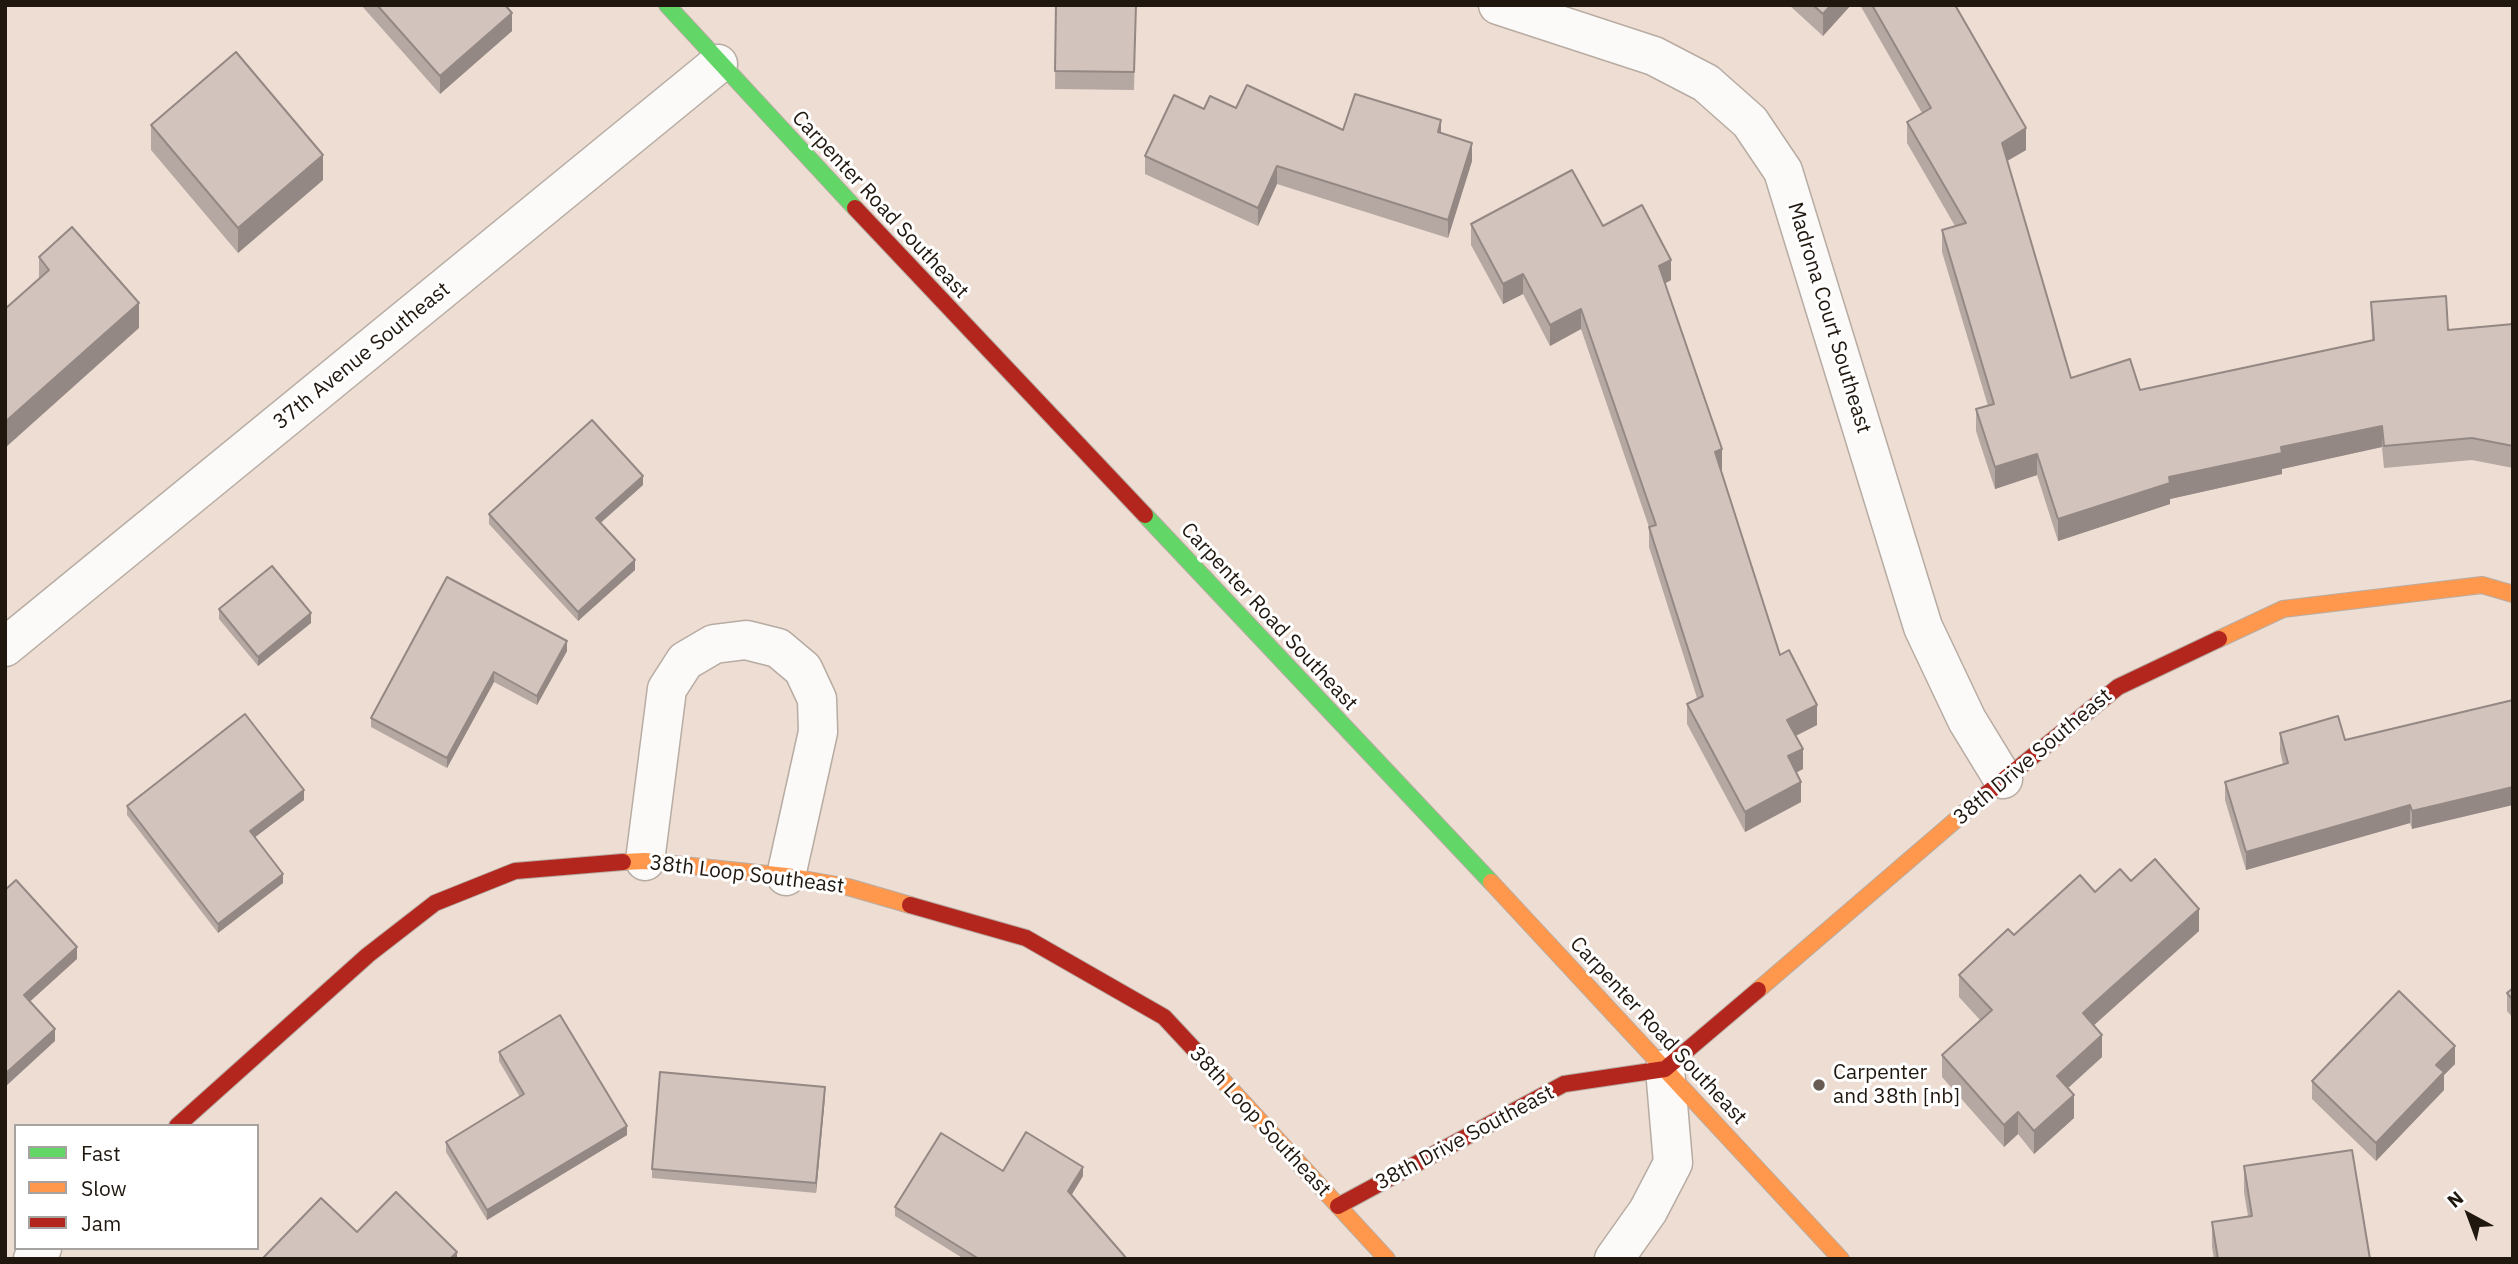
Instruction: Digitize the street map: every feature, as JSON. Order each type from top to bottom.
[{"type":"street","name":"Carpenter Road Southeast","points":[[667,5],[718,64],[1841,1259]]},
{"type":"street","name":"Madrona Court Southeast","points":[[1498,5],[1654,55],[1706,83],[1750,122],[1783,171],[1923,627],[1967,720],[2003,779]]},
{"type":"street","name":"37th Avenue Southeast","points":[[5,647],[718,64]]},
{"type":"street","name":"38th Drive Southeast","points":[[1338,1206],[1564,1084],[1665,1069],[2003,779],[2118,687],[2283,609],[2482,585],[2513,594]]},
{"type":"street","points":[[645,861],[667,689],[685,662],[713,644],[746,640],[778,648],[803,670],[817,699],[818,732],[786,876]]},
{"type":"street","name":"38th Loop Southeast","points":[[179,1124],[368,956],[435,903],[515,871],[645,861],[786,876],[848,887],[1026,938],[1164,1017],[1338,1206]]},
{"type":"street","points":[[1614,1259],[1648,1212],[1673,1163],[1665,1069]]},
{"type":"street","points":[[1338,1206],[1387,1259]]},
{"type":"building","points":[[377,5],[505,5],[512,13],[440,76]]},
{"type":"building","points":[[1056,5],[1136,5],[1134,72],[1055,71]]},
{"type":"building","points":[[1813,5],[1831,5],[1823,14]]},
{"type":"building","points":[[1872,5],[1955,5],[2026,128],[2002,143],[2071,378],[2130,359],[2140,390],[2374,340],[2371,302],[2446,296],[2448,330],[2513,324],[2513,446],[2472,438],[2384,446],[2382,426],[2281,447],[2282,453],[2169,477],[2170,483],[2058,519],[2037,454],[1995,467],[1976,409],[1994,404],[1942,230],[1966,223],[1907,122],[1931,108]]},
{"type":"building","points":[[236,52],[323,155],[238,228],[151,125]]},
{"type":"building","points":[[1247,85],[1343,130],[1355,94],[1441,120],[1438,132],[1472,143],[1448,220],[1277,166],[1258,208],[1145,156],[1174,95],[1204,109],[1210,96],[1236,108]]},
{"type":"building","points":[[1572,170],[1603,226],[1642,205],[1671,260],[1659,266],[1722,449],[1715,452],[1780,655],[1789,650],[1817,705],[1787,720],[1803,749],[1788,756],[1801,782],[1745,812],[1687,704],[1703,696],[1649,527],[1656,525],[1581,309],[1550,325],[1523,274],[1503,284],[1471,224]]},
{"type":"building","points":[[72,227],[139,303],[5,422],[5,309],[49,270],[39,257]]},
{"type":"building","points":[[592,420],[643,476],[596,518],[635,560],[578,612],[489,514]]},
{"type":"building","points":[[272,566],[311,613],[258,657],[219,609]]},
{"type":"building","points":[[447,577],[567,641],[537,696],[494,672],[447,758],[371,718]]},
{"type":"building","points":[[2513,700],[2513,787],[2412,811],[2410,805],[2246,852],[2225,782],[2288,763],[2280,733],[2338,716],[2345,740]]},
{"type":"building","points":[[245,714],[304,790],[250,831],[283,874],[218,924],[127,806]]},
{"type":"building","points":[[2155,859],[2199,909],[2083,1013],[2102,1035],[2057,1076],[2074,1095],[2034,1131],[2018,1112],[2004,1125],[1942,1055],[1992,1010],[1959,975],[2008,929],[2014,935],[2080,875],[2095,892],[2120,869],[2131,881]]},
{"type":"building","points":[[16,880],[77,947],[24,995],[55,1029],[5,1074],[5,890]]},
{"type":"building","points":[[2513,988],[2513,1000],[2507,993]]},
{"type":"building","points":[[2399,991],[2455,1046],[2436,1065],[2444,1072],[2376,1143],[2312,1081]]},
{"type":"building","points":[[560,1015],[627,1126],[487,1210],[446,1142],[524,1094],[499,1052]]},
{"type":"building","points":[[660,1072],[825,1087],[816,1183],[652,1169]]},
{"type":"building","points":[[1026,1132],[1083,1167],[1068,1191],[1127,1259],[979,1259],[895,1207],[941,1133],[1003,1171]]},
{"type":"building","points":[[2352,1150],[2370,1259],[2218,1259],[2212,1222],[2252,1216],[2244,1166]]},
{"type":"building","points":[[396,1192],[457,1252],[450,1259],[263,1259],[321,1198],[357,1232]]},
{"type":"traffic: fast","points":[[667,5],[855,208]]},
{"type":"traffic: fast","points":[[1145,515],[1491,882]]},
{"type":"traffic: slow","points":[[2219,639],[2283,609],[2482,585],[2513,594]]},
{"type":"traffic: slow","points":[[1758,990],[1979,800]]},
{"type":"traffic: slow","points":[[623,862],[645,861],[786,876],[848,887],[910,905]]},
{"type":"traffic: slow","points":[[1491,882],[1841,1259]]},
{"type":"traffic: slow","points":[[1206,1062],[1387,1259]]},
{"type":"traffic: jam","points":[[855,208],[1145,515]]},
{"type":"traffic: jam","points":[[1979,800],[2118,687],[2219,639]]},
{"type":"traffic: jam","points":[[179,1124],[368,955],[435,903],[515,871],[623,862]]},
{"type":"traffic: jam","points":[[910,905],[1026,938],[1164,1017],[1206,1062]]},
{"type":"traffic: jam","points":[[1338,1206],[1564,1084],[1665,1069],[1758,990]]},
{"type":"place","name":"Carpenter and 38th [nb]","points":[[1819,1085]]}]
